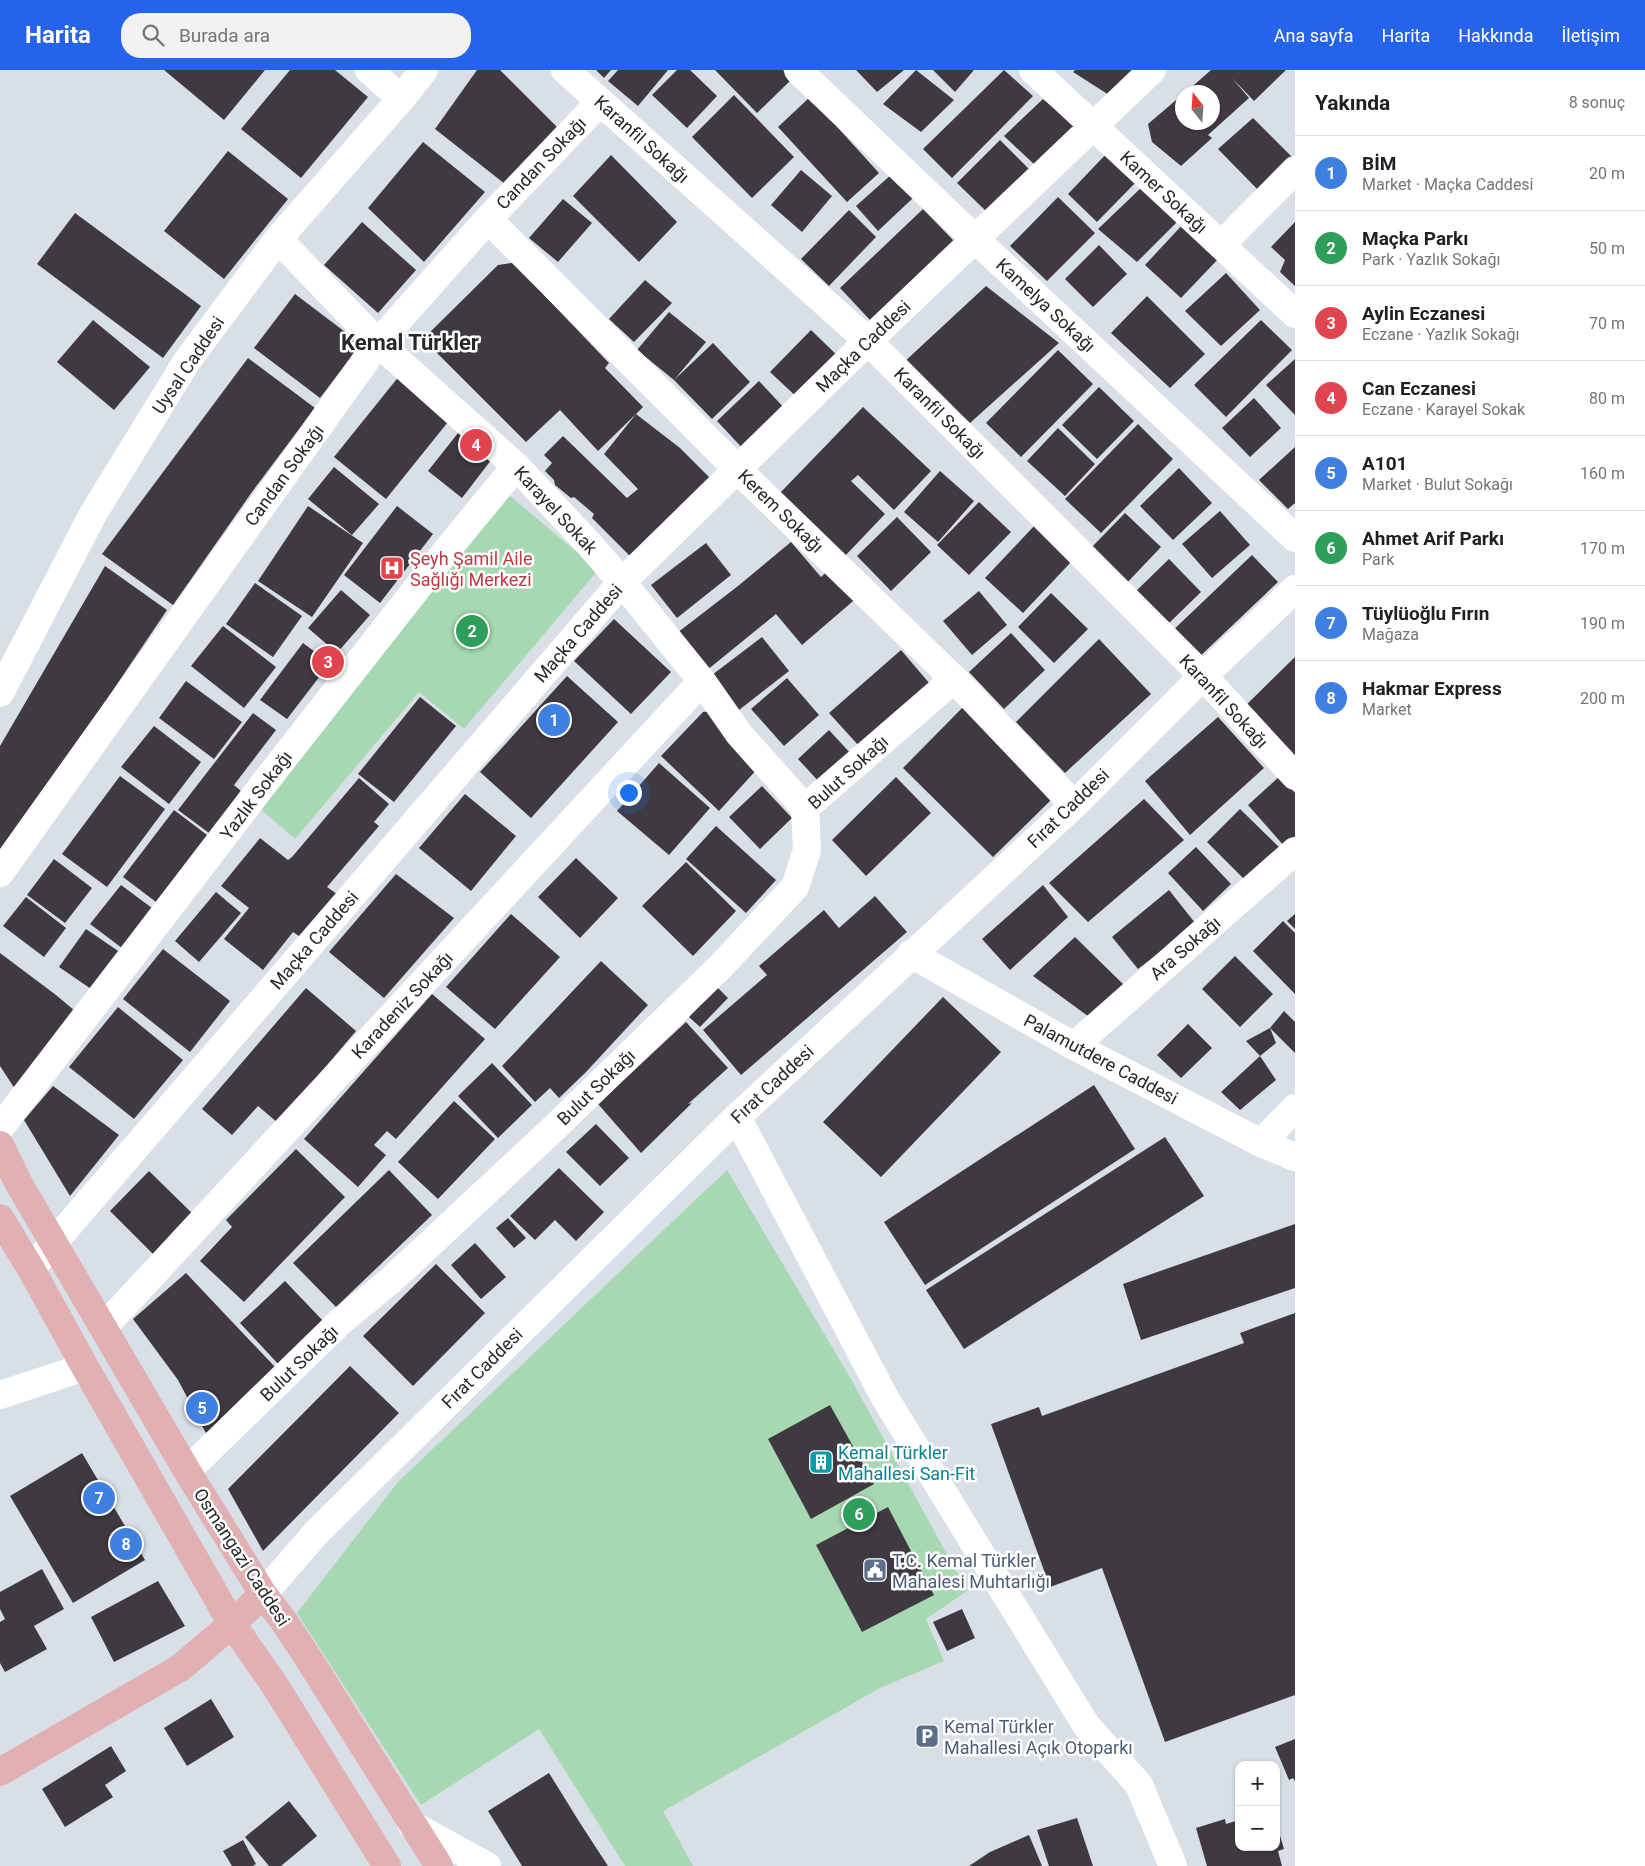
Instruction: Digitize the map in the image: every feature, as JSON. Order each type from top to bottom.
[{"type":"main road","name":"Osmangazi Caddesi","points":[[0,1145],[19,1184],[187,1471],[263,1594],[308,1658],[439,1866]]},
{"type":"main road","name":"Osmangazi Caddesi","points":[[0,1218],[31,1269],[232,1624],[274,1684],[387,1866]]},
{"type":"main road","points":[[0,1772],[180,1668],[232,1624],[263,1594]]},
{"type":"street","points":[[369,70],[401,99]]},
{"type":"street","name":"Uysal Caddesi","points":[[0,694],[93,514],[186,361],[278,240],[424,70]]},
{"type":"street","name":"Karanfil Sokağı","points":[[565,70],[868,341],[1203,676],[1295,776]]},
{"type":"street","name":"Kamelya Sokağı","points":[[798,70],[975,239],[1295,538]]},
{"type":"street","name":"Kamer Sokağı","points":[[1033,70],[1295,314]]},
{"type":"street","name":"Maçka Caddesi","points":[[54,1243],[622,582],[868,341],[1152,70]]},
{"type":"street","name":"Candan Sokağı","points":[[0,873],[378,343],[488,219],[600,102]]},
{"type":"street","points":[[1221,245],[1295,170]]},
{"type":"street","name":"Kerem Sokağı","points":[[488,219],[737,469],[954,678],[1074,805]]},
{"type":"street","name":"Karayel Sokak","points":[[278,240],[378,343],[516,466],[590,544],[702,681],[739,734],[805,808]]},
{"type":"street","name":"Yazlık Sokağı","points":[[0,1128],[276,769],[447,550],[516,466]]},
{"type":"street","name":"Fırat Caddesi","points":[[263,1594],[317,1532],[736,1117],[1074,805],[1203,676],[1295,589]]},
{"type":"street","name":"Bulut Sokağı","points":[[187,1471],[340,1322],[390,1281],[550,1132],[720,967],[796,887],[807,850],[805,808],[954,678]]},
{"type":"street","name":"Karadeniz Sokağı","points":[[103,1328],[702,681]]},
{"type":"street","name":"Ara Sokağı","points":[[1074,1046],[1295,851]]},
{"type":"street","name":"Palamutdere Caddesi","points":[[911,954],[1074,1046],[1261,1143],[1295,1157]]},
{"type":"street","points":[[1261,1143],[1295,1108]]},
{"type":"street","points":[[736,1117],[885,1398],[1086,1725],[1139,1786],[1173,1866]]},
{"type":"street","points":[[31,1269],[54,1243]]},
{"type":"street","points":[[0,1395],[85,1367]]},
{"type":"street","points":[[411,1824],[487,1866]]},
{"type":"green space","points":[[509,495],[598,570],[464,729],[419,692],[295,839],[255,804]]},
{"type":"green space","points":[[727,1170],[851,1379],[967,1591],[926,1619],[944,1661],[880,1688],[663,1811],[693,1866],[625,1866],[539,1729],[421,1805],[297,1613],[398,1482]]},
{"type":"building","points":[[164,70],[265,70],[224,120]]},
{"type":"building","points":[[290,70],[335,70],[368,97],[301,178],[241,129]]},
{"type":"building","points":[[477,70],[500,70],[557,127],[505,184],[435,129]]},
{"type":"building","points":[[596,70],[611,70],[604,78]]},
{"type":"building","points":[[618,70],[668,70],[638,106],[608,81]]},
{"type":"building","points":[[677,70],[690,70],[717,96],[687,128],[652,95]]},
{"type":"building","points":[[715,70],[783,70],[792,79],[757,113]]},
{"type":"building","points":[[856,70],[904,70],[877,92]]},
{"type":"building","points":[[916,70],[954,100],[921,132],[883,104]]},
{"type":"building","points":[[933,70],[974,70],[955,92]]},
{"type":"building","points":[[1004,70],[1033,96],[952,178],[923,149]]},
{"type":"building","points":[[1075,70],[1137,70],[1109,95],[1073,72]]},
{"type":"building","points":[[1211,70],[1286,70],[1254,101],[1232,78],[1249,98],[1220,124],[1220,85],[1194,85]]},
{"type":"building","points":[[734,95],[794,157],[752,198],[692,137]]},
{"type":"building","points":[[810,97],[879,173],[847,202],[778,127]]},
{"type":"building","points":[[1043,99],[1077,127],[1036,166],[1004,136]]},
{"type":"building","points":[[1175,101],[1175,130],[1214,130],[1208,135],[1212,138],[1181,166],[1152,142],[1148,124]]},
{"type":"building","points":[[1253,118],[1293,158],[1260,192],[1218,149]]},
{"type":"building","points":[[1000,140],[1031,171],[989,214],[957,183]]},
{"type":"building","points":[[423,142],[485,192],[424,262],[368,208]]},
{"type":"building","points":[[228,151],[288,199],[224,279],[164,231]]},
{"type":"building","points":[[1109,151],[1139,179],[1097,222],[1068,194]]},
{"type":"building","points":[[611,155],[677,222],[639,262],[573,196]]},
{"type":"building","points":[[801,170],[832,196],[802,232],[771,205]]},
{"type":"building","points":[[892,174],[913,198],[878,231],[856,206]]},
{"type":"building","points":[[1144,185],[1180,219],[1137,262],[1098,229]]},
{"type":"building","points":[[1058,197],[1095,233],[1047,281],[1010,246]]},
{"type":"building","points":[[563,199],[592,223],[558,262],[529,238]]},
{"type":"building","points":[[923,209],[954,241],[870,320],[840,288]]},
{"type":"building","points":[[849,210],[876,237],[829,286],[801,259]]},
{"type":"building","points":[[75,213],[201,306],[163,358],[37,264]]},
{"type":"building","points":[[362,222],[416,270],[378,313],[324,265]]},
{"type":"building","points":[[1185,222],[1221,256],[1181,298],[1145,265]]},
{"type":"building","points":[[1295,222],[1295,286],[1280,272],[1285,260],[1271,247]]},
{"type":"building","points":[[1099,245],[1127,274],[1093,307],[1065,279]]},
{"type":"building","points":[[518,262],[544,295],[609,363],[605,368],[643,407],[598,451],[560,410],[526,442],[423,339],[498,265]]},
{"type":"building","points":[[1226,273],[1260,310],[1221,346],[1185,311]]},
{"type":"building","points":[[645,280],[672,303],[634,342],[609,319]]},
{"type":"building","points":[[986,286],[1059,343],[970,423],[902,364]]},
{"type":"building","points":[[295,294],[361,344],[320,398],[254,348]]},
{"type":"building","points":[[1147,296],[1205,354],[1170,388],[1111,333]]},
{"type":"building","points":[[669,312],[706,342],[674,380],[637,350]]},
{"type":"building","points":[[93,320],[150,367],[114,410],[57,362]]},
{"type":"building","points":[[1261,320],[1292,350],[1226,417],[1194,385]]},
{"type":"building","points":[[811,330],[842,360],[801,401],[770,372]]},
{"type":"building","points":[[713,343],[750,382],[712,419],[674,380]]},
{"type":"building","points":[[1058,350],[1093,384],[1021,457],[986,423]]},
{"type":"building","points":[[248,358],[315,408],[252,492],[173,605],[102,554]]},
{"type":"building","points":[[1295,359],[1295,415],[1266,385]]},
{"type":"building","points":[[400,375],[452,417],[386,499],[334,457]]},
{"type":"building","points":[[759,381],[788,412],[746,452],[717,421]]},
{"type":"building","points":[[1099,387],[1134,421],[1097,459],[1062,425]]},
{"type":"building","points":[[1254,398],[1281,428],[1250,457],[1222,428]]},
{"type":"building","points":[[863,407],[931,471],[894,510],[858,475],[851,481],[885,514],[845,556],[780,493]]},
{"type":"building","points":[[636,414],[680,448],[714,482],[634,560],[592,518],[594,514],[574,497],[571,498],[555,485],[554,480],[545,471],[552,463],[544,455],[563,436],[627,498],[638,489],[604,454]]},
{"type":"building","points":[[1138,424],[1173,459],[1101,533],[1065,499]]},
{"type":"building","points":[[462,428],[495,455],[462,498],[428,471]]},
{"type":"building","points":[[1058,428],[1095,464],[1065,496],[1027,461]]},
{"type":"building","points":[[1295,447],[1295,503],[1288,509],[1259,480]]},
{"type":"building","points":[[334,467],[379,504],[352,535],[308,499]]},
{"type":"building","points":[[1179,468],[1212,503],[1173,540],[1140,506]]},
{"type":"building","points":[[940,471],[974,501],[938,542],[904,512]]},
{"type":"building","points":[[979,502],[1011,532],[969,575],[937,545]]},
{"type":"building","points":[[308,506],[363,543],[312,617],[258,581]]},
{"type":"building","points":[[397,506],[433,534],[380,603],[344,575]]},
{"type":"building","points":[[1220,511],[1250,545],[1212,578],[1182,544]]},
{"type":"building","points":[[1125,513],[1161,547],[1123,587],[1087,552]]},
{"type":"building","points":[[897,517],[931,552],[891,591],[857,556]]},
{"type":"building","points":[[1035,525],[1072,561],[1023,613],[985,578]]},
{"type":"building","points":[[791,542],[821,577],[833,566],[859,596],[802,645],[776,614],[706,671],[677,633]]},
{"type":"building","points":[[706,543],[731,575],[677,618],[651,585]]},
{"type":"building","points":[[1252,555],[1278,582],[1194,662],[1168,635]]},
{"type":"building","points":[[1169,559],[1201,592],[1166,626],[1134,593]]},
{"type":"building","points":[[105,566],[167,610],[0,858],[0,746]]},
{"type":"building","points":[[255,583],[302,616],[273,657],[226,624]]},
{"type":"building","points":[[341,590],[370,615],[337,653],[308,628]]},
{"type":"building","points":[[979,591],[1007,625],[972,655],[943,621]]},
{"type":"building","points":[[1051,593],[1088,629],[1054,663],[1018,627]]},
{"type":"building","points":[[614,619],[671,672],[631,714],[574,661]]},
{"type":"building","points":[[223,626],[276,667],[244,708],[191,666]]},
{"type":"building","points":[[1011,633],[1045,670],[1004,709],[969,672]]},
{"type":"building","points":[[762,637],[789,671],[739,710],[712,675]]},
{"type":"building","points":[[1099,639],[1151,694],[1065,773],[1016,722]]},
{"type":"building","points":[[303,643],[330,663],[287,719],[260,700]]},
{"type":"building","points":[[901,650],[930,684],[859,746],[829,713]]},
{"type":"building","points":[[1295,657],[1295,755],[1286,764],[1237,714]]},
{"type":"building","points":[[567,676],[618,722],[531,818],[480,772]]},
{"type":"building","points":[[787,678],[819,715],[784,746],[751,709]]},
{"type":"building","points":[[186,681],[242,722],[214,759],[159,718]]},
{"type":"building","points":[[420,697],[456,726],[394,802],[358,774]]},
{"type":"building","points":[[968,702],[1053,798],[993,857],[903,768]]},
{"type":"building","points":[[711,711],[759,767],[719,811],[661,756],[703,712]]},
{"type":"building","points":[[253,713],[276,730],[234,785],[241,791],[209,833],[178,810]]},
{"type":"building","points":[[1218,717],[1264,768],[1190,835],[1145,781]]},
{"type":"building","points":[[154,726],[201,762],[169,804],[121,767]]},
{"type":"building","points":[[829,730],[852,755],[821,784],[798,759]]},
{"type":"building","points":[[659,763],[710,808],[669,855],[617,811]]},
{"type":"building","points":[[120,776],[165,809],[107,887],[62,854]]},
{"type":"building","points":[[1280,776],[1295,793],[1295,838],[1285,847],[1248,805]]},
{"type":"building","points":[[896,777],[931,813],[866,876],[832,840]]},
{"type":"building","points":[[359,778],[389,804],[374,822],[379,826],[327,887],[337,894],[302,938],[293,932],[263,970],[224,939],[249,908],[221,886],[260,838],[288,860],[292,857]]},
{"type":"building","points":[[762,786],[792,818],[760,849],[729,817]]},
{"type":"building","points":[[465,794],[516,836],[471,891],[419,848]]},
{"type":"building","points":[[1144,799],[1184,840],[1088,922],[1049,883]]},
{"type":"building","points":[[1240,809],[1284,852],[1251,886],[1207,842]]},
{"type":"building","points":[[174,810],[211,838],[160,905],[123,877]]},
{"type":"building","points":[[716,826],[776,880],[746,913],[686,859]]},
{"type":"building","points":[[1196,847],[1231,884],[1203,911],[1168,873]]},
{"type":"building","points":[[576,858],[618,898],[580,938],[538,897]]},
{"type":"building","points":[[54,859],[92,888],[65,923],[27,895]]},
{"type":"building","points":[[686,862],[736,911],[693,956],[642,906]]},
{"type":"building","points":[[396,874],[454,918],[384,998],[329,952]]},
{"type":"building","points":[[121,885],[156,911],[126,951],[90,924]]},
{"type":"building","points":[[1043,885],[1068,917],[1010,970],[982,939]]},
{"type":"building","points":[[1169,890],[1196,924],[1138,969],[1112,937]]},
{"type":"building","points":[[216,892],[241,913],[199,962],[175,941]]},
{"type":"building","points":[[875,896],[907,932],[741,1075],[703,1030],[767,975],[759,966],[824,910],[839,928]]},
{"type":"building","points":[[26,897],[66,928],[44,957],[3,926]]},
{"type":"building","points":[[511,914],[560,957],[495,1029],[446,987]]},
{"type":"building","points":[[1295,914],[1295,929],[1287,921]]},
{"type":"building","points":[[1283,921],[1295,933],[1295,994],[1253,951]]},
{"type":"building","points":[[86,929],[124,955],[97,993],[59,967]]},
{"type":"building","points":[[1075,937],[1126,987],[1092,1019],[1033,976]]},
{"type":"building","points":[[163,949],[230,1001],[190,1052],[123,999]]},
{"type":"building","points":[[0,953],[81,1016],[19,1095],[0,1066]]},
{"type":"building","points":[[1235,956],[1273,994],[1240,1027],[1202,989]]},
{"type":"building","points":[[601,961],[648,1005],[586,1072],[559,1098],[550,1088],[535,1102],[502,1066]]},
{"type":"building","points":[[717,987],[728,998],[700,1027],[689,1017]]},
{"type":"building","points":[[306,988],[356,1031],[278,1123],[258,1106],[232,1135],[202,1109]]},
{"type":"building","points":[[432,994],[485,1039],[396,1139],[387,1131],[374,1145],[386,1155],[358,1187],[304,1139]]},
{"type":"building","points":[[943,997],[1001,1052],[881,1177],[823,1122]]},
{"type":"building","points":[[118,1007],[183,1060],[134,1119],[69,1067]]},
{"type":"building","points":[[1284,1011],[1295,1022],[1295,1053],[1270,1028]]},
{"type":"building","points":[[686,1022],[728,1068],[688,1104],[692,1103],[641,1153],[598,1104]]},
{"type":"building","points":[[1188,1024],[1212,1048],[1181,1078],[1157,1055]]},
{"type":"building","points":[[1270,1028],[1276,1043],[1260,1056],[1246,1041]]},
{"type":"building","points":[[1260,1056],[1276,1080],[1240,1110],[1221,1092]]},
{"type":"building","points":[[492,1063],[532,1105],[498,1138],[458,1096]]},
{"type":"building","points":[[1094,1085],[1135,1149],[925,1285],[884,1222]]},
{"type":"building","points":[[53,1086],[119,1135],[70,1196],[24,1120]]},
{"type":"building","points":[[454,1101],[495,1139],[438,1199],[398,1162]]},
{"type":"building","points":[[596,1124],[629,1158],[600,1186],[566,1152]]},
{"type":"building","points":[[1165,1137],[1204,1196],[964,1349],[926,1290]]},
{"type":"building","points":[[296,1149],[345,1197],[244,1302],[200,1261],[232,1227],[226,1220]]},
{"type":"building","points":[[559,1168],[604,1212],[576,1241],[555,1220],[535,1240],[510,1216]]},
{"type":"building","points":[[389,1170],[432,1215],[336,1307],[293,1263]]},
{"type":"building","points":[[149,1171],[195,1216],[155,1256],[110,1211]]},
{"type":"building","points":[[508,1218],[526,1238],[514,1248],[496,1228]]},
{"type":"building","points":[[1295,1224],[1295,1288],[1141,1340],[1123,1284]]},
{"type":"building","points":[[475,1243],[506,1277],[481,1299],[451,1265]]},
{"type":"building","points":[[436,1264],[485,1313],[413,1386],[363,1336]]},
{"type":"building","points":[[186,1273],[276,1368],[208,1437],[178,1380],[133,1319]]},
{"type":"building","points":[[285,1281],[326,1324],[280,1366],[240,1323]]},
{"type":"building","points":[[1295,1313],[1295,1695],[1165,1742],[1102,1568],[1050,1587],[991,1424],[1039,1407],[1042,1416],[1244,1343],[1240,1333]]},
{"type":"building","points":[[350,1366],[399,1413],[263,1551],[228,1489]]},
{"type":"building","name":"Kemal Türkler Mahallesi San-Fit","points":[[830,1405],[874,1484],[811,1519],[768,1439]]},
{"type":"building","points":[[82,1453],[145,1560],[73,1603],[10,1496]]},
{"type":"building","name":"T.C. Kemal Türkler Mahalesi Muhtarlığı","points":[[888,1507],[934,1595],[862,1632],[816,1545]]},
{"type":"building","points":[[42,1569],[64,1609],[34,1626],[47,1649],[5,1672],[0,1663],[0,1622],[5,1619],[0,1609],[0,1592]]},
{"type":"building","points":[[158,1581],[185,1626],[114,1662],[91,1617]]},
{"type":"building","points":[[962,1609],[975,1638],[947,1651],[933,1622]]},
{"type":"building","points":[[211,1699],[234,1737],[187,1766],[164,1728]]},
{"type":"building","points":[[1295,1739],[1295,1781],[1293,1778],[1289,1780],[1275,1747]]},
{"type":"building","points":[[111,1746],[126,1771],[105,1785],[113,1797],[65,1827],[42,1789]]},
{"type":"building","points":[[549,1773],[608,1866],[522,1866],[488,1811]]},
{"type":"building","points":[[289,1801],[317,1836],[281,1866],[269,1866],[245,1837]]},
{"type":"building","points":[[1077,1818],[1093,1866],[1049,1866],[1037,1830]]},
{"type":"building","points":[[1225,1819],[1226,1824],[1235,1821],[1235,1851],[1278,1851],[1282,1866],[1207,1866],[1196,1828]]},
{"type":"building","points":[[1029,1835],[1042,1866],[969,1866],[990,1852]]},
{"type":"building","points":[[1280,1836],[1284,1849],[1280,1850]]},
{"type":"building","points":[[243,1840],[256,1864],[253,1866],[232,1866],[223,1851]]},
{"type":"place","name":"Can Eczanesi","points":[[476,445]]},
{"type":"place","name":"Şeyh Şamil Aile Sağlığı Merkezi","points":[[392,568]]},
{"type":"place","name":"Maçka Parkı","points":[[472,631]]},
{"type":"place","name":"Aylin Eczanesi","points":[[328,662]]},
{"type":"place","name":"BİM","points":[[554,720]]},
{"type":"place","name":"A101","points":[[202,1408]]},
{"type":"place","name":"Kemal Türkler Mahallesi San-Fit","points":[[821,1462]]},
{"type":"place","name":"Tüylüoğlu Fırın","points":[[99,1498]]},
{"type":"place","name":"Ahmet Arif Parkı","points":[[859,1514]]},
{"type":"place","name":"Hakmar Express","points":[[126,1544]]},
{"type":"place","name":"T.C. Kemal Türkler Mahalesi Muhtarlığı","points":[[875,1570]]},
{"type":"place","name":"Kemal Türkler Mahallesi Açık Otoparkı","points":[[927,1736]]},
{"type":"district","name":"Kemal Türkler","points":[[410,342]]}]
